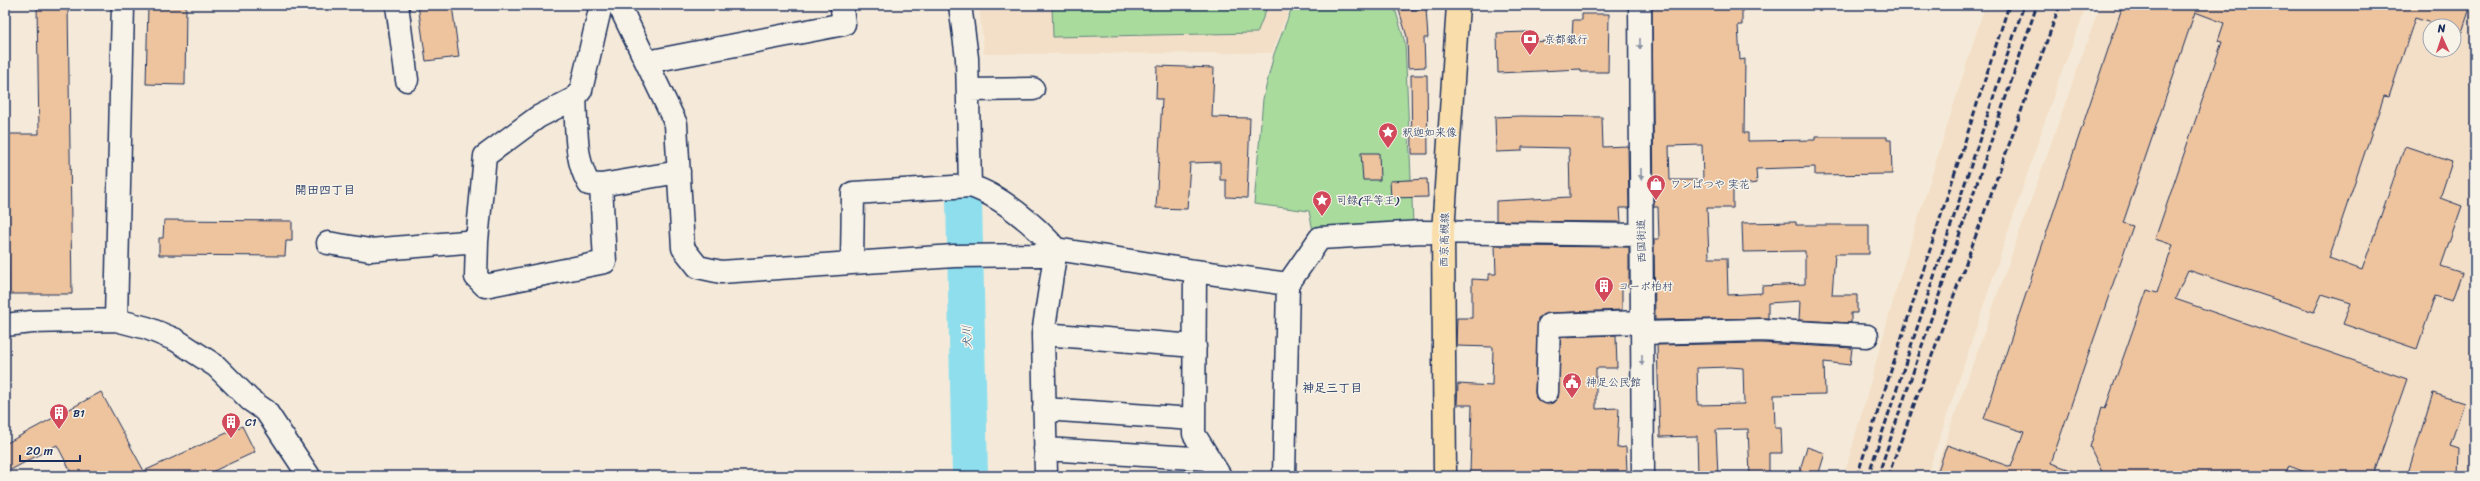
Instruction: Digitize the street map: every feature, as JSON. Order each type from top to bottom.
[{"type":"main road","name":"西京高槻線","points":[[1445,476],[1442,232],[1458,5]]},
{"type":"street","points":[[116,320],[123,5]]},
{"type":"street","points":[[398,5],[407,80]]},
{"type":"street","points":[[601,5],[581,90],[575,98],[538,117],[485,156],[477,241],[476,277],[485,286],[605,262],[601,185]]},
{"type":"street","points":[[619,5],[676,124],[683,248],[698,266],[721,272],[954,256],[1041,255],[1056,249],[1288,284]]},
{"type":"street","points":[[960,5],[964,27],[969,90],[970,186]]},
{"type":"street","name":"西国街道","points":[[1640,5],[1643,476]]},
{"type":"street","points":[[647,62],[844,24],[842,9]]},
{"type":"street","points":[[969,90],[1033,89]]},
{"type":"street","points":[[575,98],[579,155],[582,172],[589,184],[601,185],[679,172]]},
{"type":"street","points":[[852,262],[853,193],[970,186],[988,192],[1046,236],[1056,249],[1043,334],[1046,474]]},
{"type":"street","points":[[1284,476],[1288,284],[1320,238],[1442,232],[1641,234]]},
{"type":"street","points":[[328,243],[370,250],[477,241]]},
{"type":"street","points":[[1195,271],[1194,434],[1214,468]]},
{"type":"street","points":[[5,325],[32,322],[116,320],[147,328],[176,340],[216,366],[250,400],[266,411],[309,476]]},
{"type":"street","points":[[1546,392],[1549,325],[1761,330],[1867,336]]},
{"type":"street","points":[[1043,334],[1195,346]]},
{"type":"street","points":[[1044,409],[1194,419]]},
{"type":"street","points":[[1045,449],[1214,468]]},
{"type":"shaded area","points":[[979,5],[1291,5],[1272,53],[984,54]]},
{"type":"shaded area","points":[[1985,5],[2087,5],[2057,85],[1927,476],[1844,476],[1900,276]]},
{"type":"shaded area","points":[[2100,5],[2473,5],[2471,476],[1933,476]]},
{"type":"green space","points":[[1052,5],[1268,5],[1257,33],[1053,37]]},
{"type":"green space","points":[[1293,5],[1394,5],[1405,43],[1413,223],[1313,231],[1309,211],[1254,204],[1263,99],[1274,54]]},
{"type":"building","points":[[37,5],[68,5],[72,294],[9,294],[7,134],[39,134]]},
{"type":"building","points":[[148,5],[186,5],[185,85],[146,84]]},
{"type":"building","points":[[418,5],[452,5],[459,57],[426,61]]},
{"type":"building","points":[[1652,5],[1737,5],[1738,8],[1742,8],[1742,25],[1738,25],[1740,60],[1745,59],[1744,133],[1748,133],[1748,141],[1815,140],[1815,137],[1887,137],[1887,140],[1891,140],[1892,174],[1815,175],[1815,167],[1756,169],[1757,183],[1733,186],[1733,208],[1707,208],[1709,258],[1727,258],[1728,295],[1762,293],[1762,286],[1805,284],[1805,251],[1743,252],[1742,223],[1796,222],[1796,225],[1869,225],[1869,254],[1835,254],[1832,295],[1857,295],[1857,313],[1851,313],[1851,323],[1799,320],[1800,301],[1768,303],[1768,318],[1655,320],[1654,239],[1659,239],[1658,207],[1654,207]],"holes":[[[1702,145],[1703,180],[1670,180],[1669,146]]]},
{"type":"building","points":[[2123,5],[2471,5],[2462,32],[2462,18],[2422,18],[2422,20],[2415,18],[2389,97],[2384,96],[2329,258],[2362,270],[2405,146],[2452,162],[2440,198],[2462,206],[2441,266],[2462,273],[2452,301],[2435,296],[2417,349],[2343,324],[2351,303],[2322,294],[2314,312],[2188,270],[2175,299],[2407,379],[2373,476],[2316,476],[2289,466],[2285,476],[2104,476],[2090,447],[2102,408],[2105,409],[2147,290],[2157,293],[2173,245],[2155,239],[2222,42],[2218,41],[2224,23],[2195,12],[2123,223],[2133,226],[2051,463],[2082,474],[2082,476],[1936,476],[1947,445],[2011,467],[2024,432],[1984,419]]},
{"type":"building","points":[[1426,9],[1428,38],[1424,38],[1425,67],[1408,68],[1407,37],[1399,10]]},
{"type":"building","points":[[1582,14],[1609,14],[1608,72],[1581,72],[1581,69],[1498,73],[1497,33],[1528,32],[1528,42],[1572,40],[1573,20],[1582,20]]},
{"type":"building","points":[[1157,66],[1214,68],[1212,117],[1250,118],[1247,198],[1226,197],[1226,180],[1220,180],[1220,162],[1190,163],[1187,209],[1156,208],[1162,99],[1156,99]]},
{"type":"building","points":[[1411,75],[1427,75],[1428,154],[1412,154]]},
{"type":"building","points":[[1495,117],[1602,117],[1603,147],[1628,146],[1629,208],[1620,208],[1621,222],[1496,221],[1496,201],[1570,197],[1569,148],[1522,147],[1522,151],[1496,152]]},
{"type":"building","points":[[1361,153],[1379,153],[1380,180],[1363,180]]},
{"type":"building","points":[[1427,179],[1428,197],[1391,198],[1390,181]]},
{"type":"building","points":[[164,220],[292,221],[292,241],[286,241],[285,256],[159,255],[159,238],[163,238]]},
{"type":"building","points":[[1495,246],[1629,247],[1629,286],[1622,286],[1622,310],[1549,313],[1538,318],[1535,392],[1536,398],[1546,404],[1553,403],[1558,398],[1561,337],[1616,335],[1617,368],[1596,368],[1596,409],[1619,408],[1617,448],[1626,447],[1627,472],[1589,473],[1590,476],[1571,476],[1571,471],[1537,473],[1537,476],[1503,476],[1503,472],[1470,473],[1472,405],[1457,405],[1458,384],[1492,386],[1493,347],[1456,346],[1457,318],[1472,318],[1472,279],[1489,280],[1489,274],[1496,274]]},
{"type":"building","points":[[1761,343],[1852,348],[1850,365],[1824,362],[1825,394],[1774,395],[1775,428],[1781,428],[1782,453],[1769,453],[1769,476],[1750,476],[1748,429],[1716,430],[1718,476],[1698,476],[1697,436],[1660,437],[1657,345]],"holes":[[[1697,368],[1743,368],[1744,404],[1698,405]]]},
{"type":"building","points":[[101,392],[144,471],[242,426],[255,452],[203,476],[73,476],[57,445],[5,473],[5,444]]},
{"type":"building","points":[[2433,393],[2464,403],[2450,446],[2459,449],[2458,476],[2407,476]]},
{"type":"building","points":[[1807,447],[1825,453],[1818,476],[1798,476]]},
{"type":"waterway","name":"犬川","points":[[964,199],[970,476]]},
{"type":"waterway","points":[[953,287],[967,306]]},
{"type":"railway","points":[[1857,476],[2009,5]]},
{"type":"railway","points":[[1868,476],[2024,5]]},
{"type":"railway","points":[[1878,476],[2037,5]]},
{"type":"railway","points":[[1888,476],[2060,5]]},
{"type":"place","name":"京都銀行","points":[[1530,56]]},
{"type":"place","name":"釈迦如来像","points":[[1388,149]]},
{"type":"place","name":"ワンぱつや 実花","points":[[1656,201]]},
{"type":"place","name":"司録(平等王)","points":[[1322,217]]},
{"type":"place","name":"コーポ柏村","points":[[1604,303]]},
{"type":"place","name":"神足公民館","points":[[1572,399]]},
{"type":"place","name":"B1","points":[[59,430]]},
{"type":"place","name":"C1","points":[[231,439]]},
{"type":"district","name":"開田四丁目","points":[[325,190]]},
{"type":"district","name":"神足三丁目","points":[[1332,388]]}]
